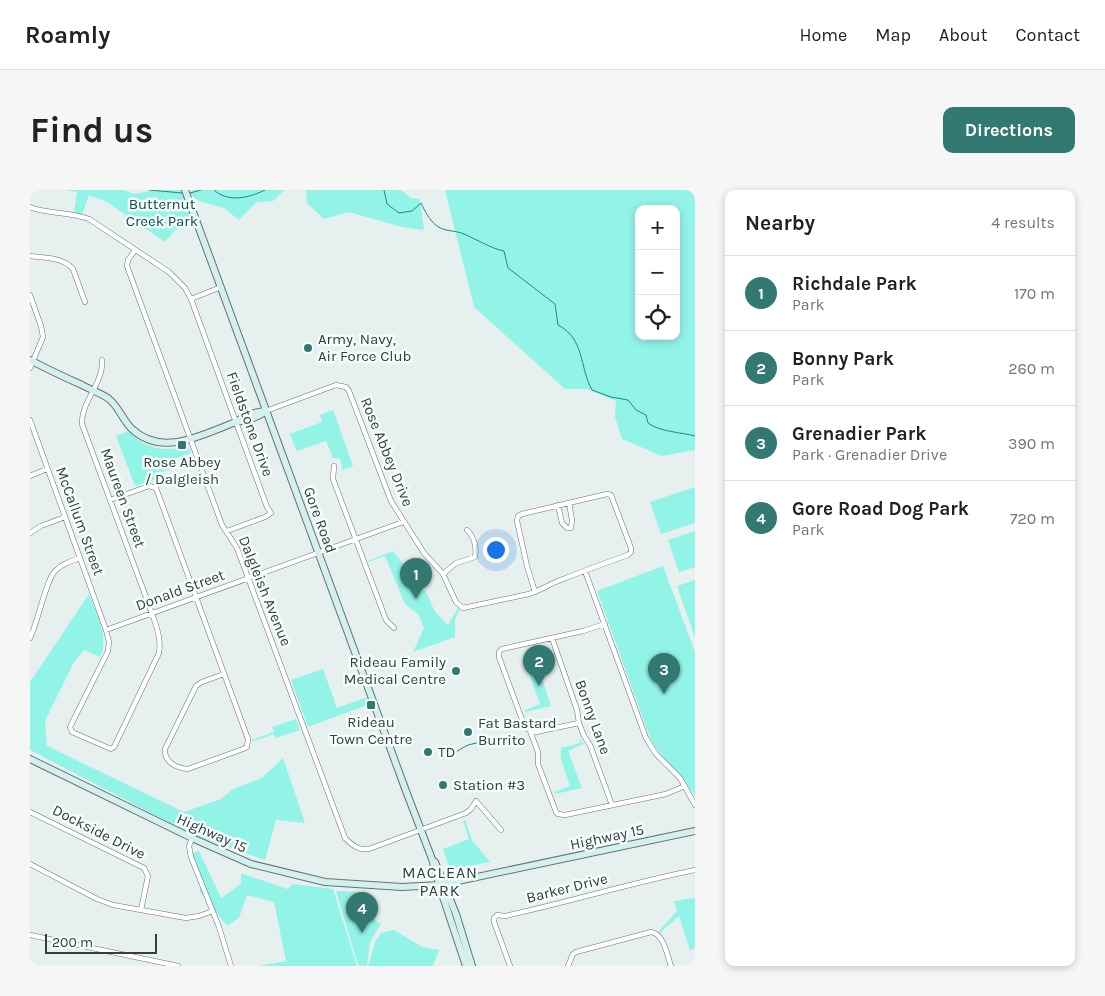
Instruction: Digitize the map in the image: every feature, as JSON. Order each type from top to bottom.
[{"type":"street","name":"Gore Road","points":[[185,190],[421,830],[432,859],[436,863],[466,966]]},
{"type":"street","name":"Fieldstone Drive","points":[[31,209],[43,212],[72,214],[89,220],[173,276],[185,288],[191,299],[267,507],[271,513],[227,531]]},
{"type":"street","name":"Dalgleish Avenue","points":[[136,250],[128,260],[127,266],[222,524],[237,548],[249,578],[345,838],[352,846],[361,850],[370,849],[421,830]]},
{"type":"street","points":[[30,256],[61,260],[70,265],[85,302]]},
{"type":"street","points":[[191,299],[221,287]]},
{"type":"street","points":[[30,295],[43,337],[31,363]]},
{"type":"street","name":"Maureen Street","points":[[102,360],[103,370],[83,413],[82,424],[160,638],[159,653],[111,750],[72,732],[70,727],[108,651],[109,642],[106,630]]},
{"type":"street","name":"Rose Abbey Drive","points":[[31,363],[111,401],[132,429],[148,440],[165,443],[174,443],[236,422],[244,422],[266,411],[336,385],[346,387],[352,398],[387,493],[403,522]]},
{"type":"street","name":"McCallum Street","points":[[30,420],[106,630]]},
{"type":"street","points":[[334,466],[333,479],[386,620],[394,628]]},
{"type":"street","points":[[30,476],[48,469]]},
{"type":"street","points":[[110,500],[149,486],[156,488],[248,739],[247,747],[188,769],[170,762],[165,755],[165,749],[196,686],[224,674]]},
{"type":"street","points":[[403,522],[424,553],[443,574],[456,602],[463,608],[535,592],[628,555],[631,552],[631,548],[611,495],[607,494],[558,505],[518,516],[517,521],[527,566],[535,592]]},
{"type":"street","points":[[558,505],[562,523],[567,528],[571,528],[572,520],[568,503]]},
{"type":"street","points":[[30,533],[41,526],[65,517]]},
{"type":"street","name":"Donald Street","points":[[106,630],[356,541],[403,522]]},
{"type":"street","points":[[443,574],[456,564],[476,557],[472,535],[467,530]]},
{"type":"street","points":[[30,638],[40,615],[51,575],[64,564],[80,558]]},
{"type":"street","points":[[585,572],[646,738],[656,754],[680,778],[695,805]]},
{"type":"street","points":[[605,624],[583,631],[502,649],[499,652],[499,657],[524,725],[531,733],[538,752],[538,764],[558,814],[564,815],[666,794],[685,786]]},
{"type":"street","name":"Bonny Lane","points":[[552,638],[577,710],[579,723],[590,745],[612,805]]},
{"type":"street","points":[[531,733],[579,723]]},
{"type":"street","name":"Highway 15","points":[[30,759],[192,838],[251,864],[325,882],[396,885],[441,882],[463,876],[466,878],[695,831]]},
{"type":"street","points":[[421,830],[466,813],[476,802],[501,830]]},
{"type":"street","name":"Dockside Drive","points":[[30,812],[144,868],[148,876],[140,910]]},
{"type":"street","points":[[192,838],[189,852],[213,911],[231,966]]},
{"type":"street","points":[[30,864],[97,900],[113,905],[186,918],[213,911]]},
{"type":"street","name":"Barker Drive","points":[[510,966],[494,922],[495,916],[505,916],[562,904],[695,870]]},
{"type":"street","name":"Gore Road","points":[[441,882],[472,966]]},
{"type":"street","points":[[568,966],[573,954],[576,952],[651,932],[656,933],[661,938],[671,966]]},
{"type":"street","points":[[30,936],[178,966]]},
{"type":"green space","name":"Butternut Creek Park","points":[[65,190],[124,190],[134,194],[156,190],[183,190],[196,226],[175,230],[165,242],[107,202],[89,195],[82,215],[74,213],[77,192]]},
{"type":"green space","points":[[193,190],[284,190],[273,201],[257,202],[239,220],[224,208],[199,201],[189,193]]},
{"type":"green space","points":[[306,190],[401,190],[411,198],[420,199],[424,230],[402,227],[349,212],[324,219],[307,203]]},
{"type":"green space","points":[[445,190],[695,190],[695,450],[662,456],[622,439],[615,417],[616,401],[587,389],[565,389],[474,307]]},
{"type":"green space","points":[[333,410],[353,466],[341,470],[340,459],[333,458],[326,441],[297,451],[290,434],[322,422],[320,415]]},
{"type":"green space","points":[[129,431],[149,446],[172,449],[188,446],[191,453],[174,459],[176,467],[156,474],[157,479],[135,486],[116,436]]},
{"type":"green space","points":[[695,487],[695,523],[661,534],[650,502]]},
{"type":"green space","points":[[695,531],[695,567],[679,572],[668,540]]},
{"type":"green space","points":[[393,551],[427,594],[435,612],[448,625],[458,608],[460,609],[455,620],[455,637],[413,652],[424,628],[418,614],[405,604],[385,556],[368,561]]},
{"type":"green space","points":[[663,566],[695,652],[695,796],[659,752],[649,735],[597,591]]},
{"type":"green space","points":[[695,580],[695,638],[677,586]]},
{"type":"green space","points":[[89,594],[101,626],[103,649],[100,657],[84,650],[73,664],[45,721],[47,746],[184,812],[221,799],[233,789],[262,778],[283,758],[305,823],[276,820],[265,860],[193,835],[30,750],[30,682]]},
{"type":"green space","points":[[554,660],[554,662],[538,668],[551,706],[525,712],[525,710],[540,704],[526,666]]},
{"type":"green space","points":[[323,669],[337,708],[368,697],[370,704],[308,727],[291,680]]},
{"type":"green space","points":[[296,719],[300,730],[276,738],[274,734],[252,742],[252,740],[274,732],[272,727]]},
{"type":"green space","points":[[579,739],[584,744],[568,751],[582,788],[555,794],[554,792],[570,786],[561,759],[561,748],[580,743]]},
{"type":"green space","points":[[465,820],[472,840],[490,862],[450,870],[443,849],[469,839],[463,821]]},
{"type":"green space","points":[[199,851],[221,898],[241,884],[241,873],[287,889],[293,884],[333,889],[357,966],[258,966],[286,961],[274,902],[247,895],[239,918],[227,926],[200,892],[200,874],[192,853]]},
{"type":"green space","points":[[336,891],[367,892],[370,916],[381,924],[370,942],[367,966],[358,965]]},
{"type":"green space","points":[[695,898],[695,948],[690,950],[679,916],[660,933],[658,932],[677,911],[674,901]]},
{"type":"green space","points":[[394,930],[422,947],[439,950],[433,966],[368,966],[376,940],[381,933]]},
{"type":"waterway","points":[[149,190],[182,193]]},
{"type":"waterway","points":[[190,193],[201,190]]},
{"type":"waterway","points":[[214,190],[226,197],[232,198],[246,197],[265,190]]},
{"type":"waterway","points":[[384,190],[387,204],[399,213],[412,211],[421,203],[429,218],[440,228],[461,233],[504,251],[508,268],[555,304],[558,325],[567,331],[577,345],[592,390],[611,397],[628,400],[636,410],[646,415],[648,423],[653,426],[695,436]]},
{"type":"waterway","points":[[443,759],[468,745],[497,738],[504,744]]},
{"type":"place","name":"Army, Navy, Air Force Club","points":[[308,348]]},
{"type":"place","name":"Rose Abbey / Dalgleish","points":[[182,445]]},
{"type":"place","name":"Richdale Park","points":[[416,599]]},
{"type":"place","name":"Rideau Family Medical Centre","points":[[456,671]]},
{"type":"place","name":"Bonny Park","points":[[539,686]]},
{"type":"place","name":"Grenadier Park","points":[[664,694]]},
{"type":"place","name":"Rideau Town Centre","points":[[371,705]]},
{"type":"place","name":"Fat Bastard Burrito","points":[[468,732]]},
{"type":"place","name":"TD","points":[[428,752]]},
{"type":"place","name":"Station #3","points":[[443,785]]},
{"type":"place","name":"Gore Road Dog Park","points":[[362,933]]},
{"type":"district","name":"MACLEAN PARK","points":[[440,881]]}]
